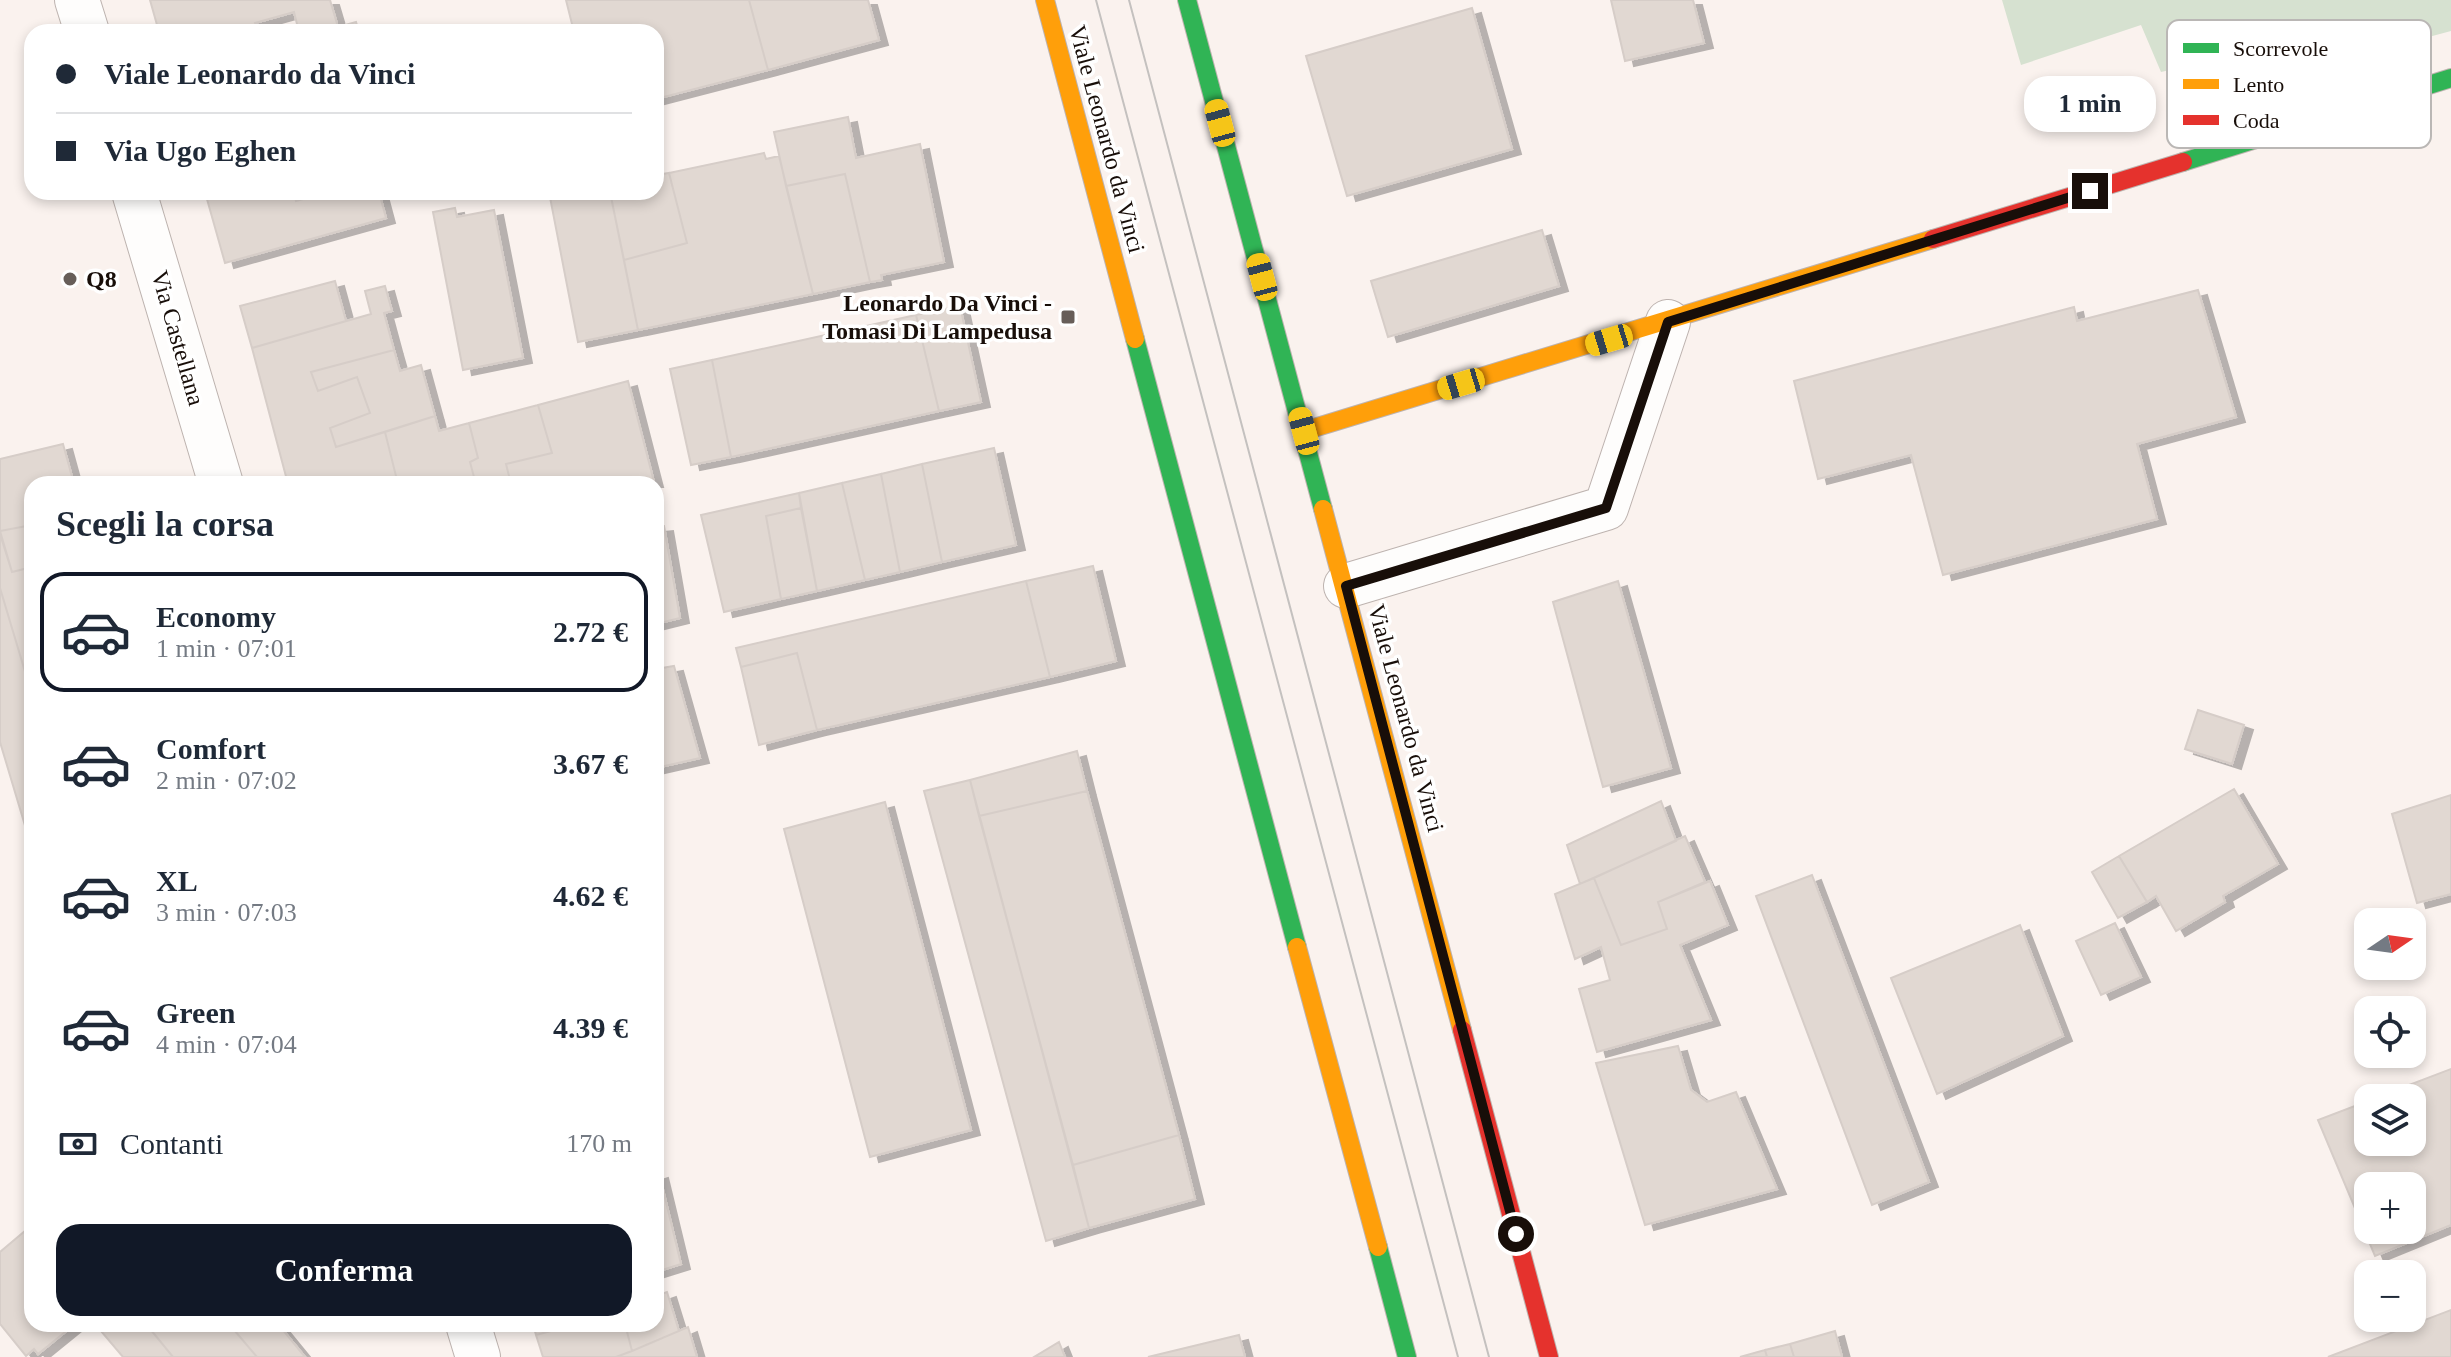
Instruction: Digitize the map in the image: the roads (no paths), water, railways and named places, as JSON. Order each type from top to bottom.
[{"type":"street","points":[[77,0],[84,24]]},
{"type":"street","name":"Viale Leonardo da Vinci","points":[[1045,0],[1407,1357]]},
{"type":"street","name":"Viale Leonardo da Vinci","points":[[1187,0],[1346,586],[1549,1357]]},
{"type":"street","points":[[2431,84],[2451,78]]},
{"type":"street","points":[[1304,431],[1668,322],[2226,148]]},
{"type":"street","name":"Via Castellana","points":[[136,200],[219,476]]},
{"type":"street","points":[[1346,586],[1606,508],[1668,322]]},
{"type":"street","points":[[470,1332],[478,1357]]},
{"type":"tram line","points":[[1096,0],[1458,1357]]},
{"type":"tram line","points":[[1129,0],[1489,1357]]},
{"type":"place","name":"Q8","points":[[70,279]]},
{"type":"place","name":"Leonardo Da Vinci - Tomasi Di Lampedusa","points":[[1068,317]]}]
